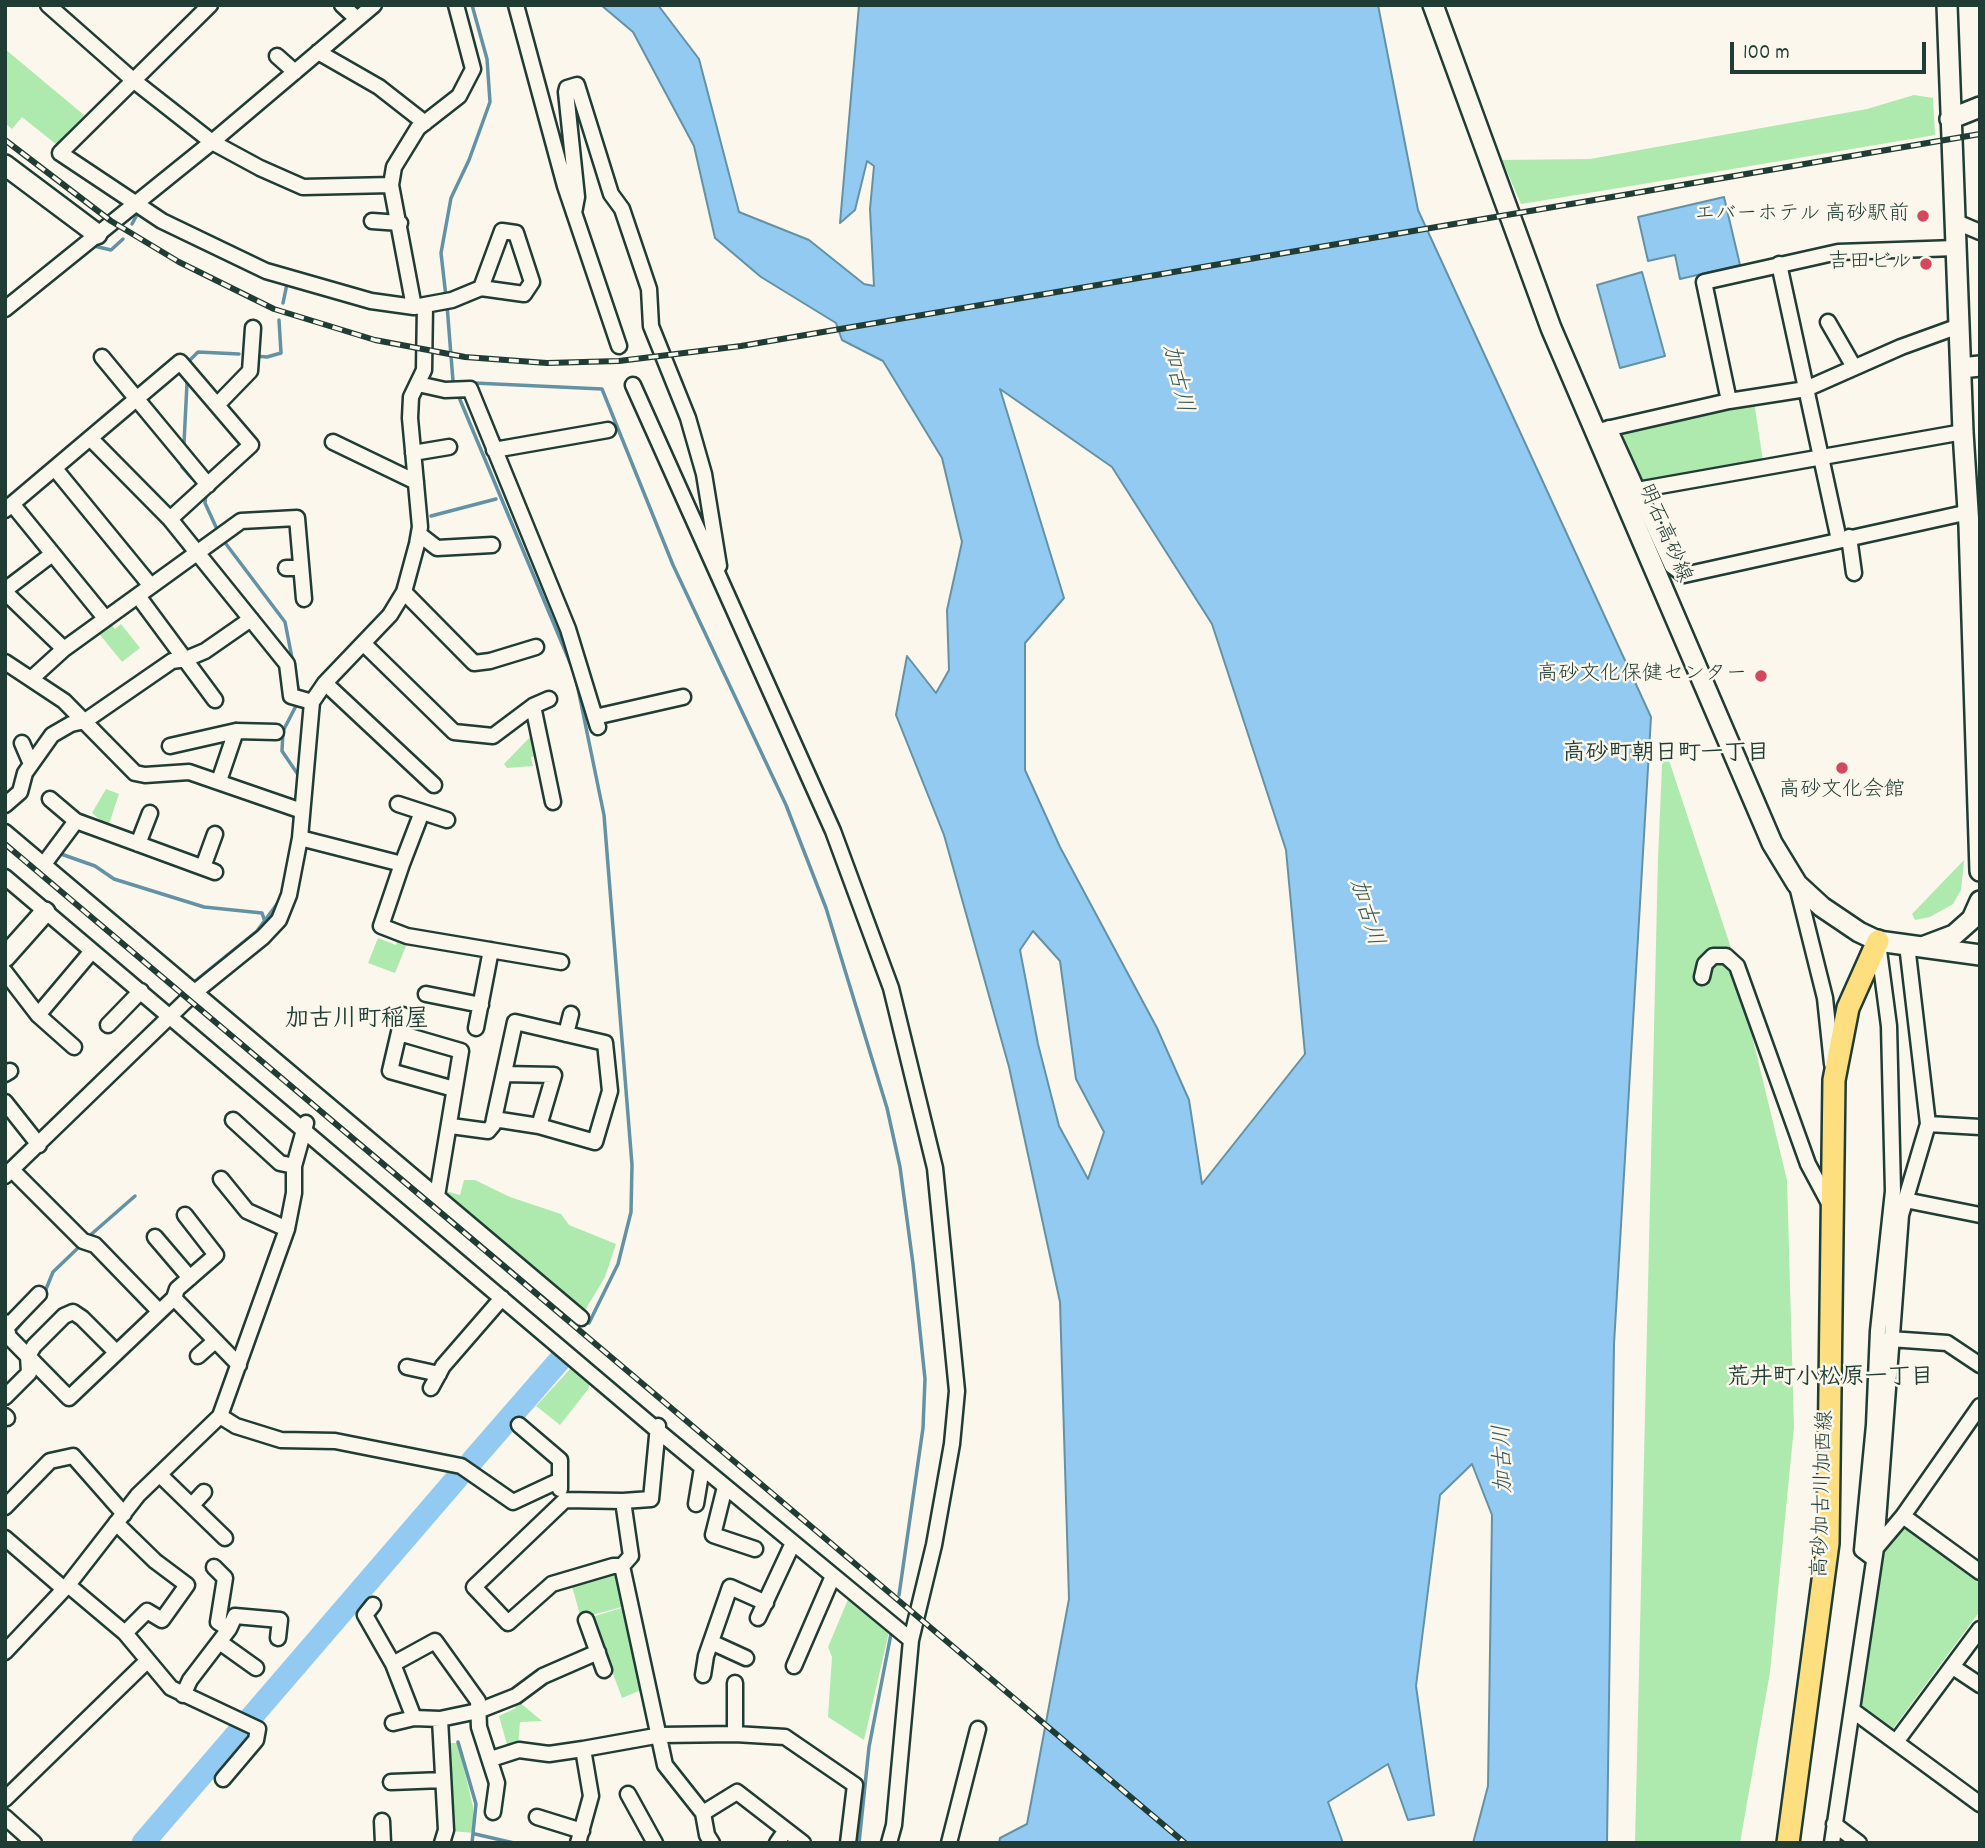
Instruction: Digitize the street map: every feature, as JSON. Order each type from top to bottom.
[{"type":"main road","name":"明石高砂線","points":[[1433,5],[1551,328],[1602,430],[1772,843],[1797,884],[1840,921],[1878,941],[1980,955]]},
{"type":"main road","points":[[1947,5],[1959,326],[1970,367],[1962,432],[1973,521],[1980,871]]},
{"type":"main road","points":[[1950,119],[1980,107]]},
{"type":"main road","points":[[5,165],[97,234]]},
{"type":"main road","points":[[1915,945],[1954,935],[1972,919],[1980,901]]},
{"type":"main road","points":[[5,957],[45,912]]},
{"type":"main road","name":"高砂加古川加西線","points":[[1788,1843],[1828,1543],[1834,1080],[1848,1008],[1878,941]]},
{"type":"street","points":[[48,5],[133,80],[212,142],[303,187],[391,185]]},
{"type":"street","points":[[342,5],[357,19]]},
{"type":"street","points":[[5,309],[212,142],[374,5]]},
{"type":"street","points":[[159,1311],[95,1245],[83,1241],[9,1173],[195,992],[274,927],[289,895],[300,838],[298,810],[312,702],[325,683],[390,615],[404,592],[419,534],[411,408],[425,360],[425,305],[391,185],[394,167],[418,128],[459,96],[473,69],[456,5]]},
{"type":"street","points":[[516,5],[574,213],[619,346]]},
{"type":"street","points":[[204,8],[60,153],[133,204],[266,271],[371,301],[425,305],[452,300],[481,288],[524,294],[532,282],[516,233],[502,231],[481,288]]},
{"type":"street","points":[[318,52],[379,88],[425,123]]},
{"type":"street","points":[[277,56],[295,72]]},
{"type":"street","points":[[574,213],[578,197],[566,92],[567,88],[577,85],[611,194],[621,209],[649,289],[651,326],[688,418],[704,474],[723,588]]},
{"type":"street","points":[[372,222],[400,223]]},
{"type":"street","points":[[1954,222],[1980,232]]},
{"type":"street","points":[[1729,401],[1704,282],[1838,252],[1956,247]]},
{"type":"street","points":[[1779,264],[1822,456],[1854,573]]},
{"type":"street","points":[[1828,322],[1854,367]]},
{"type":"street","points":[[1959,326],[1806,389],[1729,401],[1602,430],[1637,490],[1672,566],[1684,575],[1844,539],[1973,521]]},
{"type":"street","points":[[217,405],[250,371],[253,328]]},
{"type":"street","points":[[102,357],[208,485]]},
{"type":"street","points":[[105,618],[9,508],[40,479],[56,470],[136,396],[180,362],[251,445],[170,519]]},
{"type":"street","points":[[418,384],[445,390],[470,389],[568,629],[596,722],[683,697]]},
{"type":"street","points":[[633,385],[832,831],[891,989],[935,1168],[957,1391],[934,1545],[911,1640],[894,1825],[889,1843]]},
{"type":"street","points":[[1637,490],[1962,432]]},
{"type":"street","points":[[494,450],[544,448],[600,436]]},
{"type":"street","points":[[91,439],[170,519],[287,664],[291,696],[312,702]]},
{"type":"street","points":[[333,442],[360,448],[416,482]]},
{"type":"street","points":[[413,453],[449,447]]},
{"type":"street","points":[[56,470],[151,586]]},
{"type":"street","points":[[31,679],[64,649],[105,618],[241,521],[297,518],[304,599]]},
{"type":"street","points":[[419,534],[437,548],[483,542]]},
{"type":"street","points":[[51,555],[5,591],[64,649]]},
{"type":"street","points":[[286,568],[301,568]]},
{"type":"street","points":[[404,592],[474,663],[527,645]]},
{"type":"street","points":[[138,596],[215,700]]},
{"type":"street","points":[[5,805],[20,792],[25,773],[52,735],[71,724],[85,721],[172,661],[186,659],[205,651],[251,619]]},
{"type":"street","points":[[364,644],[454,732],[493,736],[533,706],[549,699]]},
{"type":"street","points":[[5,662],[64,701],[135,773],[145,775],[189,772],[298,810]]},
{"type":"street","points":[[325,683],[434,785]]},
{"type":"street","points":[[533,706],[553,802]]},
{"type":"street","points":[[219,781],[236,731]]},
{"type":"street","points":[[170,746],[236,731],[276,732]]},
{"type":"street","points":[[22,743],[31,764]]},
{"type":"street","points":[[50,799],[76,821],[209,869],[215,834]]},
{"type":"street","points":[[398,804],[447,820]]},
{"type":"street","points":[[422,812],[381,926],[407,936],[561,962]]},
{"type":"street","points":[[138,844],[150,813]]},
{"type":"street","points":[[44,864],[76,821]]},
{"type":"street","points":[[5,832],[581,1318]]},
{"type":"street","points":[[300,838],[402,864]]},
{"type":"street","points":[[1797,884],[1825,998],[1834,1080]]},
{"type":"street","points":[[8,885],[45,912],[305,1126],[502,1298],[658,1426],[702,1468],[911,1640]]},
{"type":"street","points":[[1875,1554],[1862,1550],[1874,1425],[1878,1331],[1893,1191],[1889,1026],[1878,941]]},
{"type":"street","points":[[1832,1843],[1875,1554],[1901,1215],[1928,1124],[1915,945]]},
{"type":"street","points":[[476,1028],[491,950]]},
{"type":"street","points":[[38,1015],[92,951]]},
{"type":"street","points":[[1702,977],[1705,964],[1713,956],[1726,956],[1737,966],[1808,1164],[1832,1209]]},
{"type":"street","points":[[5,972],[38,1015],[74,1048]]},
{"type":"street","points":[[108,1025],[141,991]]},
{"type":"street","points":[[426,994],[481,1005]]},
{"type":"street","points":[[566,1034],[571,1014]]},
{"type":"street","points":[[403,1015],[390,1071],[454,1089]]},
{"type":"street","points":[[451,1126],[488,1130],[493,1125],[494,1119],[515,1022],[604,1043],[610,1091],[595,1142],[539,1126],[494,1119]]},
{"type":"street","points":[[399,1033],[461,1051],[451,1126],[437,1196]]},
{"type":"street","points":[[504,1074],[554,1075],[539,1126]]},
{"type":"street","points":[[5,1102],[39,1145]]},
{"type":"street","points":[[233,1120],[253,1129],[280,1163],[294,1166]]},
{"type":"street","points":[[1928,1124],[1980,1127]]},
{"type":"street","points":[[5,1652],[66,1587],[120,1519],[160,1475],[220,1416],[287,1229],[294,1193],[294,1166],[305,1126]]},
{"type":"street","points":[[221,1179],[239,1191],[247,1210],[287,1229]]},
{"type":"street","points":[[1905,1200],[1980,1215]]},
{"type":"street","points":[[39,1294],[7,1324],[9,1337],[69,1398],[174,1298],[177,1289],[216,1255],[190,1232],[185,1215]]},
{"type":"street","points":[[155,1237],[190,1278]]},
{"type":"street","points":[[174,1298],[196,1314],[215,1341],[239,1365]]},
{"type":"street","points":[[431,1388],[439,1374],[502,1298]]},
{"type":"street","points":[[5,1397],[29,1373],[28,1356],[64,1316],[73,1312],[116,1352]]},
{"type":"street","points":[[1890,1339],[1947,1343],[1980,1365]]},
{"type":"street","points":[[198,1356],[215,1341]]},
{"type":"street","points":[[407,1367],[439,1374]]},
{"type":"street","points":[[1875,1554],[1980,1406]]},
{"type":"street","points":[[220,1416],[236,1426],[281,1440],[335,1441],[461,1466],[513,1502],[560,1480]]},
{"type":"street","points":[[520,1425],[547,1441],[560,1460],[560,1480],[565,1500]]},
{"type":"street","points":[[624,1501],[631,1556],[622,1566],[613,1566],[552,1584],[508,1623],[474,1587],[565,1500],[651,1499],[658,1426]]},
{"type":"street","points":[[5,1507],[50,1461],[73,1456],[155,1561],[187,1586],[162,1620],[147,1611],[125,1633]]},
{"type":"street","points":[[696,1504],[702,1468]]},
{"type":"street","points":[[160,1475],[225,1538]]},
{"type":"street","points":[[726,1487],[713,1535],[755,1549]]},
{"type":"street","points":[[192,1505],[204,1492]]},
{"type":"street","points":[[1903,1516],[1980,1572]]},
{"type":"street","points":[[5,1538],[125,1633],[171,1688],[258,1729],[256,1740],[223,1779]]},
{"type":"street","points":[[758,1618],[793,1543]]},
{"type":"street","points":[[622,1566],[661,1735],[665,1765],[703,1812],[707,1835],[712,1843]]},
{"type":"street","points":[[214,1567],[225,1578],[218,1622],[229,1629]]},
{"type":"street","points":[[794,1666],[833,1576]]},
{"type":"street","points":[[703,1675],[730,1587],[766,1603]]},
{"type":"street","points":[[373,1605],[365,1615],[393,1664],[414,1718]]},
{"type":"street","points":[[183,1695],[190,1680],[221,1643],[236,1616],[280,1620],[278,1638]]},
{"type":"street","points":[[586,1620],[604,1670]]},
{"type":"street","points":[[1896,1742],[1980,1629]]},
{"type":"street","points":[[393,1664],[435,1641],[478,1701],[479,1727],[498,1783],[493,1812]]},
{"type":"street","points":[[711,1642],[746,1658]]},
{"type":"street","points":[[221,1643],[256,1668]]},
{"type":"street","points":[[393,1723],[414,1718],[440,1720],[478,1712],[516,1696],[543,1676],[597,1652]]},
{"type":"street","points":[[5,1799],[147,1661]]},
{"type":"street","points":[[1953,1667],[1980,1685]]},
{"type":"street","points":[[735,1683],[735,1734]]},
{"type":"street","points":[[1852,1710],[1980,1804]]},
{"type":"street","points":[[440,1720],[446,1830],[442,1843]]},
{"type":"street","points":[[949,1843],[978,1729]]},
{"type":"street","points":[[491,1759],[519,1751],[549,1754],[661,1735],[735,1734],[785,1737],[855,1785],[848,1843]]},
{"type":"street","points":[[537,1817],[580,1837],[591,1796],[583,1749]]},
{"type":"street","points":[[391,1782],[443,1780]]},
{"type":"street","points":[[703,1812],[737,1792],[803,1843]]},
{"type":"street","points":[[636,1798],[651,1841]]},
{"type":"street","points":[[5,1817],[34,1843]]},
{"type":"street","points":[[382,1821],[383,1843]]},
{"type":"street","points":[[1834,1824],[1859,1843]]},
{"type":"street","points":[[777,1843],[786,1830]]},
{"type":"green space","points":[[5,49],[84,115],[57,145],[22,117],[12,129],[5,123]]},
{"type":"green space","points":[[1914,95],[1933,98],[1935,135],[1521,204],[1502,160],[1590,159],[1867,109]]},
{"type":"green space","points":[[1754,401],[1763,461],[1645,481],[1639,477],[1616,434],[1619,429]]},
{"type":"green space","points":[[109,622],[115,629],[121,624],[140,648],[122,662],[97,631]]},
{"type":"green space","points":[[532,735],[536,756],[531,757],[533,766],[507,768],[504,764]]},
{"type":"green space","points":[[1663,742],[1730,945],[1787,1180],[1794,1427],[1770,1672],[1740,1843],[1635,1843]]},
{"type":"green space","points":[[106,789],[119,794],[108,827],[96,823],[99,819],[92,813]]},
{"type":"green space","points":[[1964,860],[1961,890],[1953,904],[1930,917],[1915,920],[1912,914]]},
{"type":"green space","points":[[378,938],[396,945],[398,938],[408,941],[395,973],[368,963]]},
{"type":"green space","points":[[464,1180],[475,1180],[510,1197],[561,1214],[569,1225],[616,1244],[605,1277],[584,1312],[448,1197],[445,1191],[460,1195]]},
{"type":"green space","points":[[571,1368],[589,1383],[589,1388],[560,1425],[536,1406]]},
{"type":"green space","points":[[1902,1526],[1980,1583],[1980,1611],[1892,1730],[1858,1703],[1882,1553]]},
{"type":"green space","points":[[613,1571],[619,1575],[625,1606],[581,1618],[571,1583]]},
{"type":"green space","points":[[849,1597],[889,1632],[864,1740],[828,1717],[832,1657],[828,1647]]},
{"type":"green space","points":[[625,1607],[646,1688],[622,1698],[592,1617]]},
{"type":"green space","points":[[518,1701],[542,1721],[520,1722],[518,1745],[508,1748],[499,1716],[516,1708],[514,1702]]},
{"type":"green space","points":[[448,1743],[458,1743],[473,1807],[474,1833],[451,1831]]},
{"type":"water","name":"加古川","points":[[601,5],[658,5],[699,59],[739,212],[809,240],[864,284],[874,286],[870,209],[874,166],[867,161],[855,210],[840,223],[859,5],[1378,5],[1418,210],[1651,717],[1614,1344],[1607,1843],[1473,1843],[1488,1786],[1492,1515],[1472,1464],[1440,1495],[1416,1686],[1434,1815],[1408,1820],[1388,1764],[1328,1802],[1343,1843],[999,1843],[1000,1838],[1027,1824],[1069,1599],[1060,1302],[1009,1067],[944,835],[896,715],[907,656],[936,693],[949,670],[947,610],[962,542],[942,458],[883,361],[842,340],[836,323],[761,277],[715,238],[694,146],[633,32]],"holes":[[[1000,389],[1112,467],[1212,624],[1286,850],[1305,1054],[1202,1184],[1189,1100],[1157,1028],[1060,847],[1025,770],[1025,643],[1064,598]],[[1033,931],[1060,961],[1076,1079],[1104,1132],[1088,1179],[1059,1126],[1038,1044],[1020,950]]]},
{"type":"water","points":[[1724,197],[1740,265],[1680,279],[1675,255],[1648,261],[1638,217]]},
{"type":"water","points":[[1642,272],[1665,356],[1620,368],[1597,285]]},
{"type":"waterway","points":[[446,297],[441,253],[451,198],[469,160],[490,102],[487,59],[472,5]]},
{"type":"waterway","points":[[132,224],[138,213]]},
{"type":"waterway","points":[[94,246],[111,250],[123,239]]},
{"type":"waterway","points":[[283,303],[287,284]]},
{"type":"waterway","points":[[447,305],[453,381]]},
{"type":"waterway","points":[[255,356],[267,357],[281,353],[279,320]]},
{"type":"waterway","points":[[188,362],[198,352],[239,354]]},
{"type":"waterway","points":[[453,382],[602,389],[673,565],[786,805],[826,908],[887,1108],[900,1167],[913,1264],[925,1379],[923,1428],[899,1595]]},
{"type":"waterway","points":[[184,443],[187,383]]},
{"type":"waterway","points":[[458,395],[574,672]]},
{"type":"waterway","points":[[182,467],[192,478]]},
{"type":"waterway","points":[[206,494],[205,503],[216,527]]},
{"type":"waterway","points":[[431,516],[496,499]]},
{"type":"waterway","points":[[223,540],[285,622],[293,663]]},
{"type":"waterway","points":[[395,594],[401,578]]},
{"type":"waterway","points":[[379,617],[389,603]]},
{"type":"waterway","points":[[296,678],[299,693]]},
{"type":"waterway","points":[[576,679],[604,815],[632,1165],[631,1212],[618,1264],[589,1323]]},
{"type":"waterway","points":[[298,702],[283,731],[282,751],[301,779]]},
{"type":"waterway","points":[[61,854],[95,866],[114,879],[204,907],[262,913],[265,922]]},
{"type":"waterway","points":[[194,982],[257,931],[280,900]]},
{"type":"waterway","points":[[87,1238],[135,1196]]},
{"type":"waterway","points":[[44,1294],[53,1272],[80,1246]]},
{"type":"waterway","points":[[17,1329],[29,1314]]},
{"type":"waterway","points":[[472,1461],[559,1361]]},
{"type":"waterway","points":[[143,1843],[458,1477]]},
{"type":"waterway","points":[[859,1843],[869,1747],[891,1634]]},
{"type":"waterway","points":[[458,1742],[476,1804],[472,1843]]},
{"type":"waterway","points":[[475,1834],[514,1843]]},
{"type":"railway","points":[[5,140],[111,221],[179,262],[274,309],[375,340],[465,357],[547,363],[619,361],[741,346],[1980,134]]},
{"type":"railway","points":[[5,844],[1185,1843]]},
{"type":"place","name":"エバーホテル 高砂駅前","points":[[1923,216]]},
{"type":"place","name":"吉田ビル","points":[[1926,264]]},
{"type":"place","name":"高砂文化保健センター","points":[[1761,676]]},
{"type":"place","name":"高砂文化会館","points":[[1842,768]]},
{"type":"district","name":"高砂町朝日町一丁目","points":[[1666,756]]},
{"type":"district","name":"加古川町稲屋","points":[[357,1022]]},
{"type":"district","name":"荒井町小松原一丁目","points":[[1830,1380]]}]
